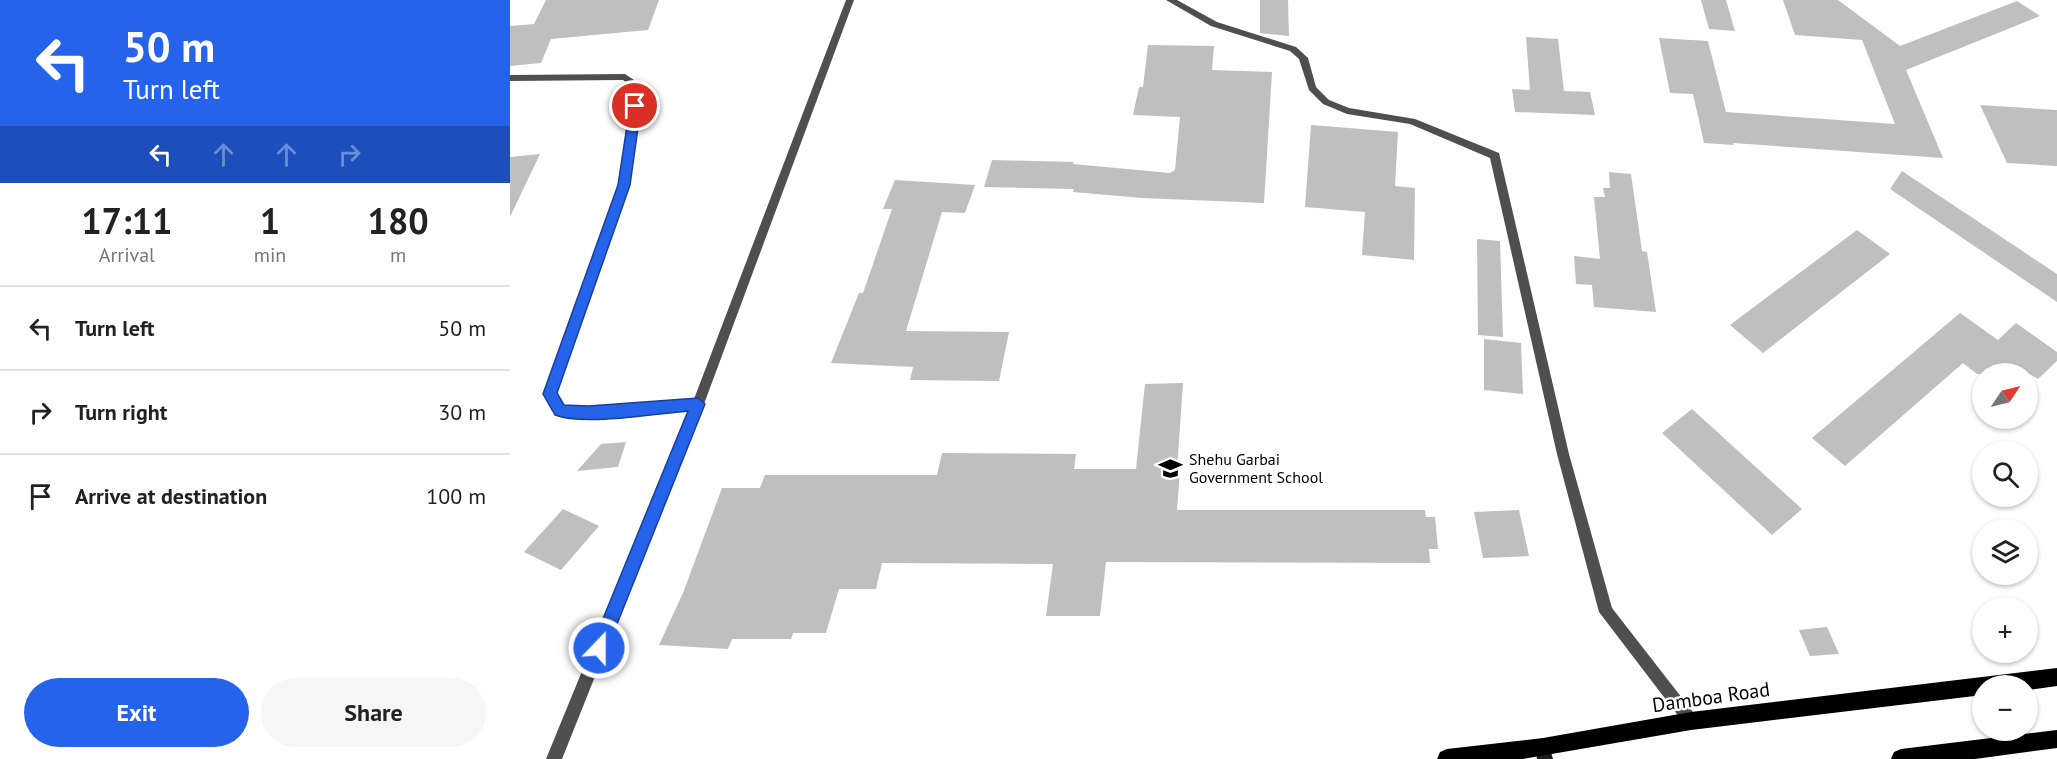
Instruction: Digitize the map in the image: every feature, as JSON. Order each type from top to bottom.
[{"type":"main road","name":"Damboa Road","points":[[2038,679],[2057,677]]},
{"type":"main road","name":"Damboa Road","points":[[1447,759],[1544,753],[1691,721],[1972,687]]},
{"type":"main road","points":[[1901,759],[2057,739]]},
{"type":"street","points":[[554,759],[698,404],[850,0]]},
{"type":"street","points":[[1170,0],[1214,24],[1293,49],[1302,57],[1312,88],[1326,102],[1347,111],[1412,121],[1495,156],[1563,454],[1606,612],[1691,721]]},
{"type":"street","points":[[510,78],[625,77],[638,86],[624,185],[550,394],[560,411],[589,412],[698,404]]},
{"type":"building","points":[[546,0],[659,0],[648,30],[551,39],[541,63],[510,66],[510,26],[534,24]]},
{"type":"building","points":[[1260,0],[1288,0],[1289,36],[1260,33]]},
{"type":"building","points":[[1701,0],[1726,0],[1735,31],[1709,29]]},
{"type":"building","points":[[1783,0],[1838,0],[1900,46],[2017,1],[2040,16],[1906,70],[1943,158],[1733,143],[1734,145],[1704,143],[1693,94],[1670,93],[1659,38],[1708,41],[1726,112],[1895,124],[1862,40],[1795,35]]},
{"type":"building","points":[[1526,37],[1558,39],[1564,91],[1590,92],[1595,115],[1515,112],[1512,89],[1530,90]]},
{"type":"building","points":[[1148,45],[1214,46],[1212,70],[1272,72],[1264,203],[1142,198],[1073,192],[1074,189],[984,187],[992,160],[1074,162],[1073,164],[1170,173],[1175,170],[1180,117],[1133,115],[1139,87],[1143,87]]},
{"type":"building","points":[[1980,105],[2057,110],[2057,166],[2007,163]]},
{"type":"building","points":[[1311,125],[1398,132],[1395,186],[1415,188],[1414,260],[1362,255],[1365,212],[1305,207]]},
{"type":"building","points":[[540,154],[510,217],[510,157]]},
{"type":"building","points":[[1902,171],[2057,274],[2057,302],[1890,189]]},
{"type":"building","points":[[1609,172],[1631,174],[1642,251],[1647,252],[1656,312],[1594,307],[1592,285],[1576,284],[1574,256],[1600,259],[1594,197],[1605,197],[1603,188],[1610,188]]},
{"type":"building","points":[[895,180],[975,185],[965,213],[942,212],[906,331],[1009,332],[999,381],[910,380],[913,367],[831,363],[859,293],[863,293],[892,209],[883,209]]},
{"type":"building","points":[[1857,230],[1890,254],[1763,353],[1730,325]]},
{"type":"building","points":[[1477,239],[1500,241],[1503,337],[1478,335]]},
{"type":"building","points":[[1960,313],[1998,340],[2016,323],[2057,352],[2057,361],[2038,379],[2038,363],[1972,363],[1972,370],[1963,363],[1845,466],[1812,438]]},
{"type":"building","points":[[1484,339],[1521,343],[1523,394],[1484,390]]},
{"type":"building","points":[[1183,383],[1177,470],[1180,470],[1177,510],[1425,510],[1426,517],[1435,517],[1438,549],[1429,549],[1430,563],[1106,562],[1100,616],[1046,616],[1053,564],[882,563],[876,589],[839,589],[826,633],[793,633],[791,639],[732,639],[728,649],[659,645],[683,593],[722,488],[760,488],[765,475],[937,475],[942,453],[1076,454],[1074,469],[1136,469],[1145,384]]},
{"type":"building","points":[[1692,409],[1802,509],[1772,535],[1662,433]]},
{"type":"building","points":[[626,442],[618,467],[577,471],[601,444]]},
{"type":"building","points":[[563,509],[599,526],[561,570],[524,552]]},
{"type":"building","points":[[1519,510],[1529,556],[1483,558],[1474,512]]},
{"type":"building","points":[[1827,627],[1839,654],[1810,656],[1799,630]]},
{"type":"place","name":"Shehu Garbai Government School","points":[[1171,468]]},
{"type":"route","points":[[599,648],[698,404],[589,412],[560,411],[550,394],[624,185],[635,106]]}]
